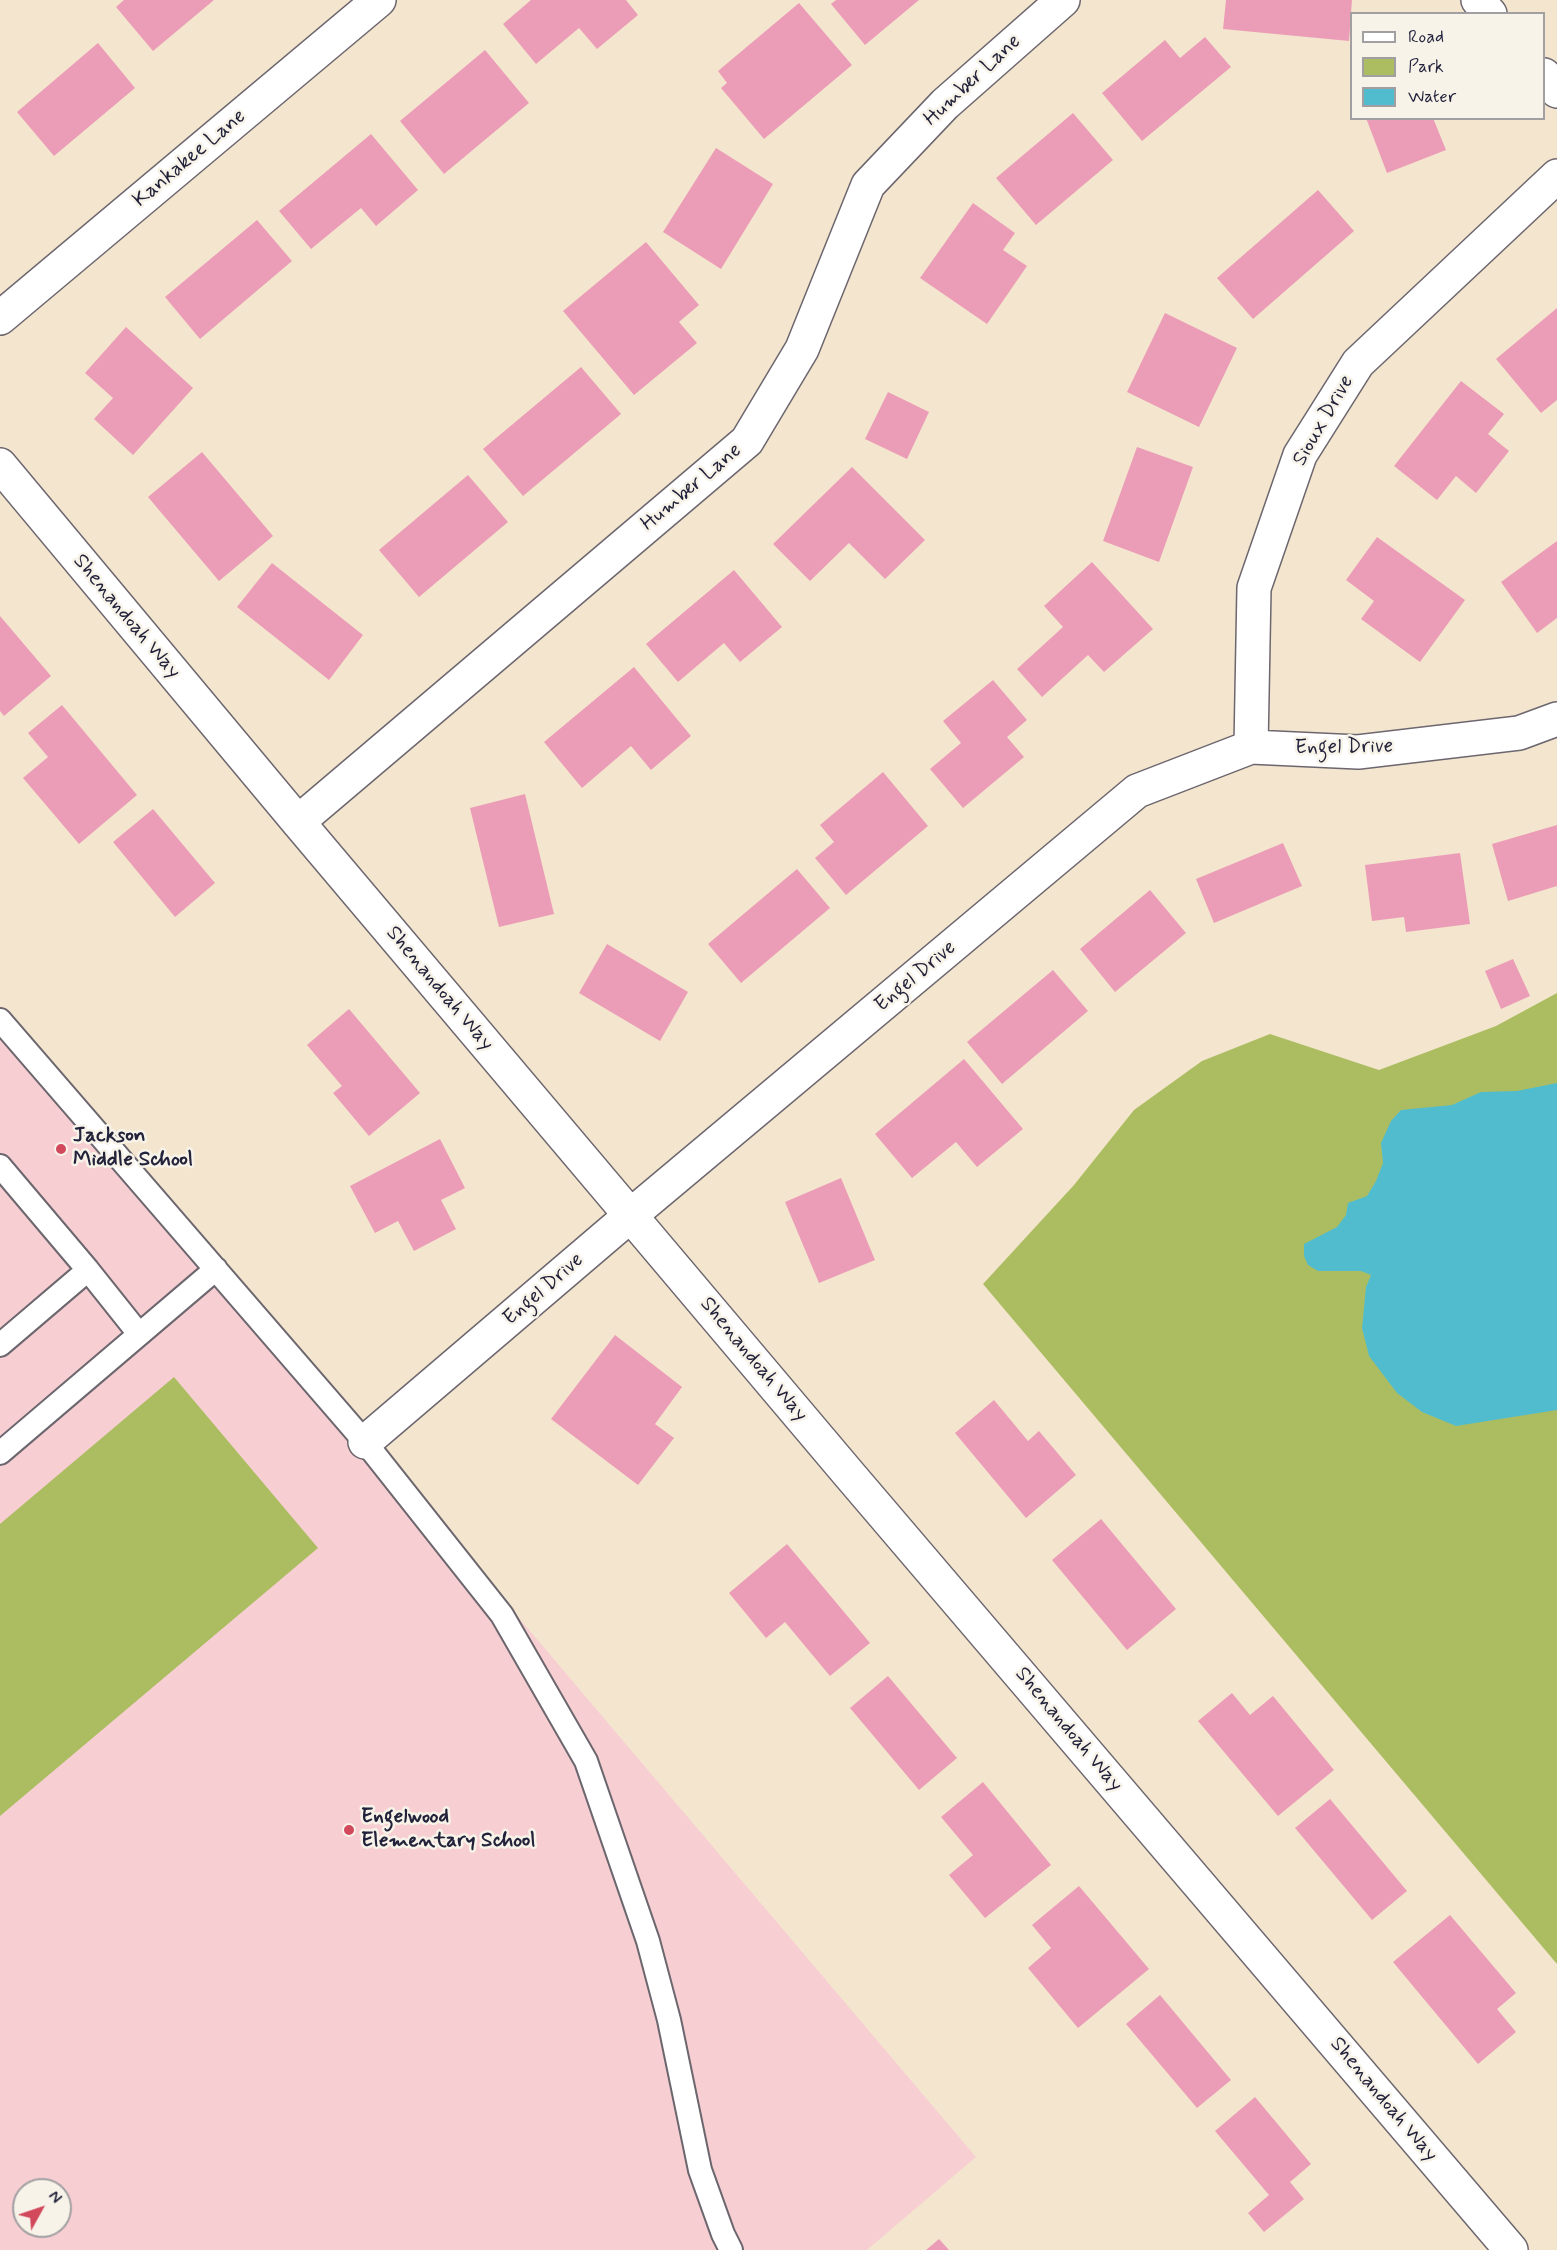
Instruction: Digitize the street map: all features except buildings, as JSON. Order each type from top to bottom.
[{"type":"street","name":"Kankakee Lane","points":[[0,318],[379,0]]},
{"type":"street","name":"Humber Lane","points":[[298,822],[747,441],[802,349],[868,185],[945,104],[1063,0]]},
{"type":"street","points":[[1478,0],[1488,12]]},
{"type":"street","points":[[1545,76],[1557,91]]},
{"type":"street","name":"Sioux Drive","points":[[1251,747],[1254,588],[1300,455],[1358,363],[1557,176]]},
{"type":"street","name":"Shenandoah Way","points":[[0,465],[855,1482],[1511,2250]]},
{"type":"street","name":"Engel Drive","points":[[366,1442],[631,1215],[1137,791],[1251,747],[1358,752],[1519,733],[1557,719]]},
{"type":"lane","points":[[0,1020],[366,1442],[501,1615],[586,1761],[648,1941],[669,2020],[700,2170],[731,2250]]},
{"type":"lane","points":[[0,1166],[8,1190],[88,1270],[139,1334]]},
{"type":"lane","points":[[0,1453],[216,1269]]},
{"type":"lane","points":[[0,1345],[88,1270]]},
{"type":"shaded area","name":"Engelwood Elementary School","points":[[0,1006],[976,2157],[867,2250],[0,2250]]},
{"type":"green space","points":[[1557,993],[1557,1964],[983,1284],[1074,1185],[1134,1110],[1202,1061],[1270,1034],[1379,1070],[1496,1026]]},
{"type":"green space","points":[[174,1377],[318,1548],[0,1816],[0,1524]]},
{"type":"water","points":[[1557,1083],[1557,1410],[1456,1426],[1422,1412],[1397,1393],[1369,1356],[1362,1328],[1366,1287],[1371,1275],[1361,1271],[1318,1271],[1308,1265],[1304,1256],[1304,1244],[1337,1227],[1346,1215],[1348,1203],[1367,1196],[1383,1163],[1381,1143],[1391,1121],[1401,1110],[1452,1105],[1481,1092],[1517,1091]]},
{"type":"place","name":"Jackson Middle School","points":[[61,1149]]},
{"type":"place","name":"Engelwood Elementary School","points":[[349,1830]]}]
